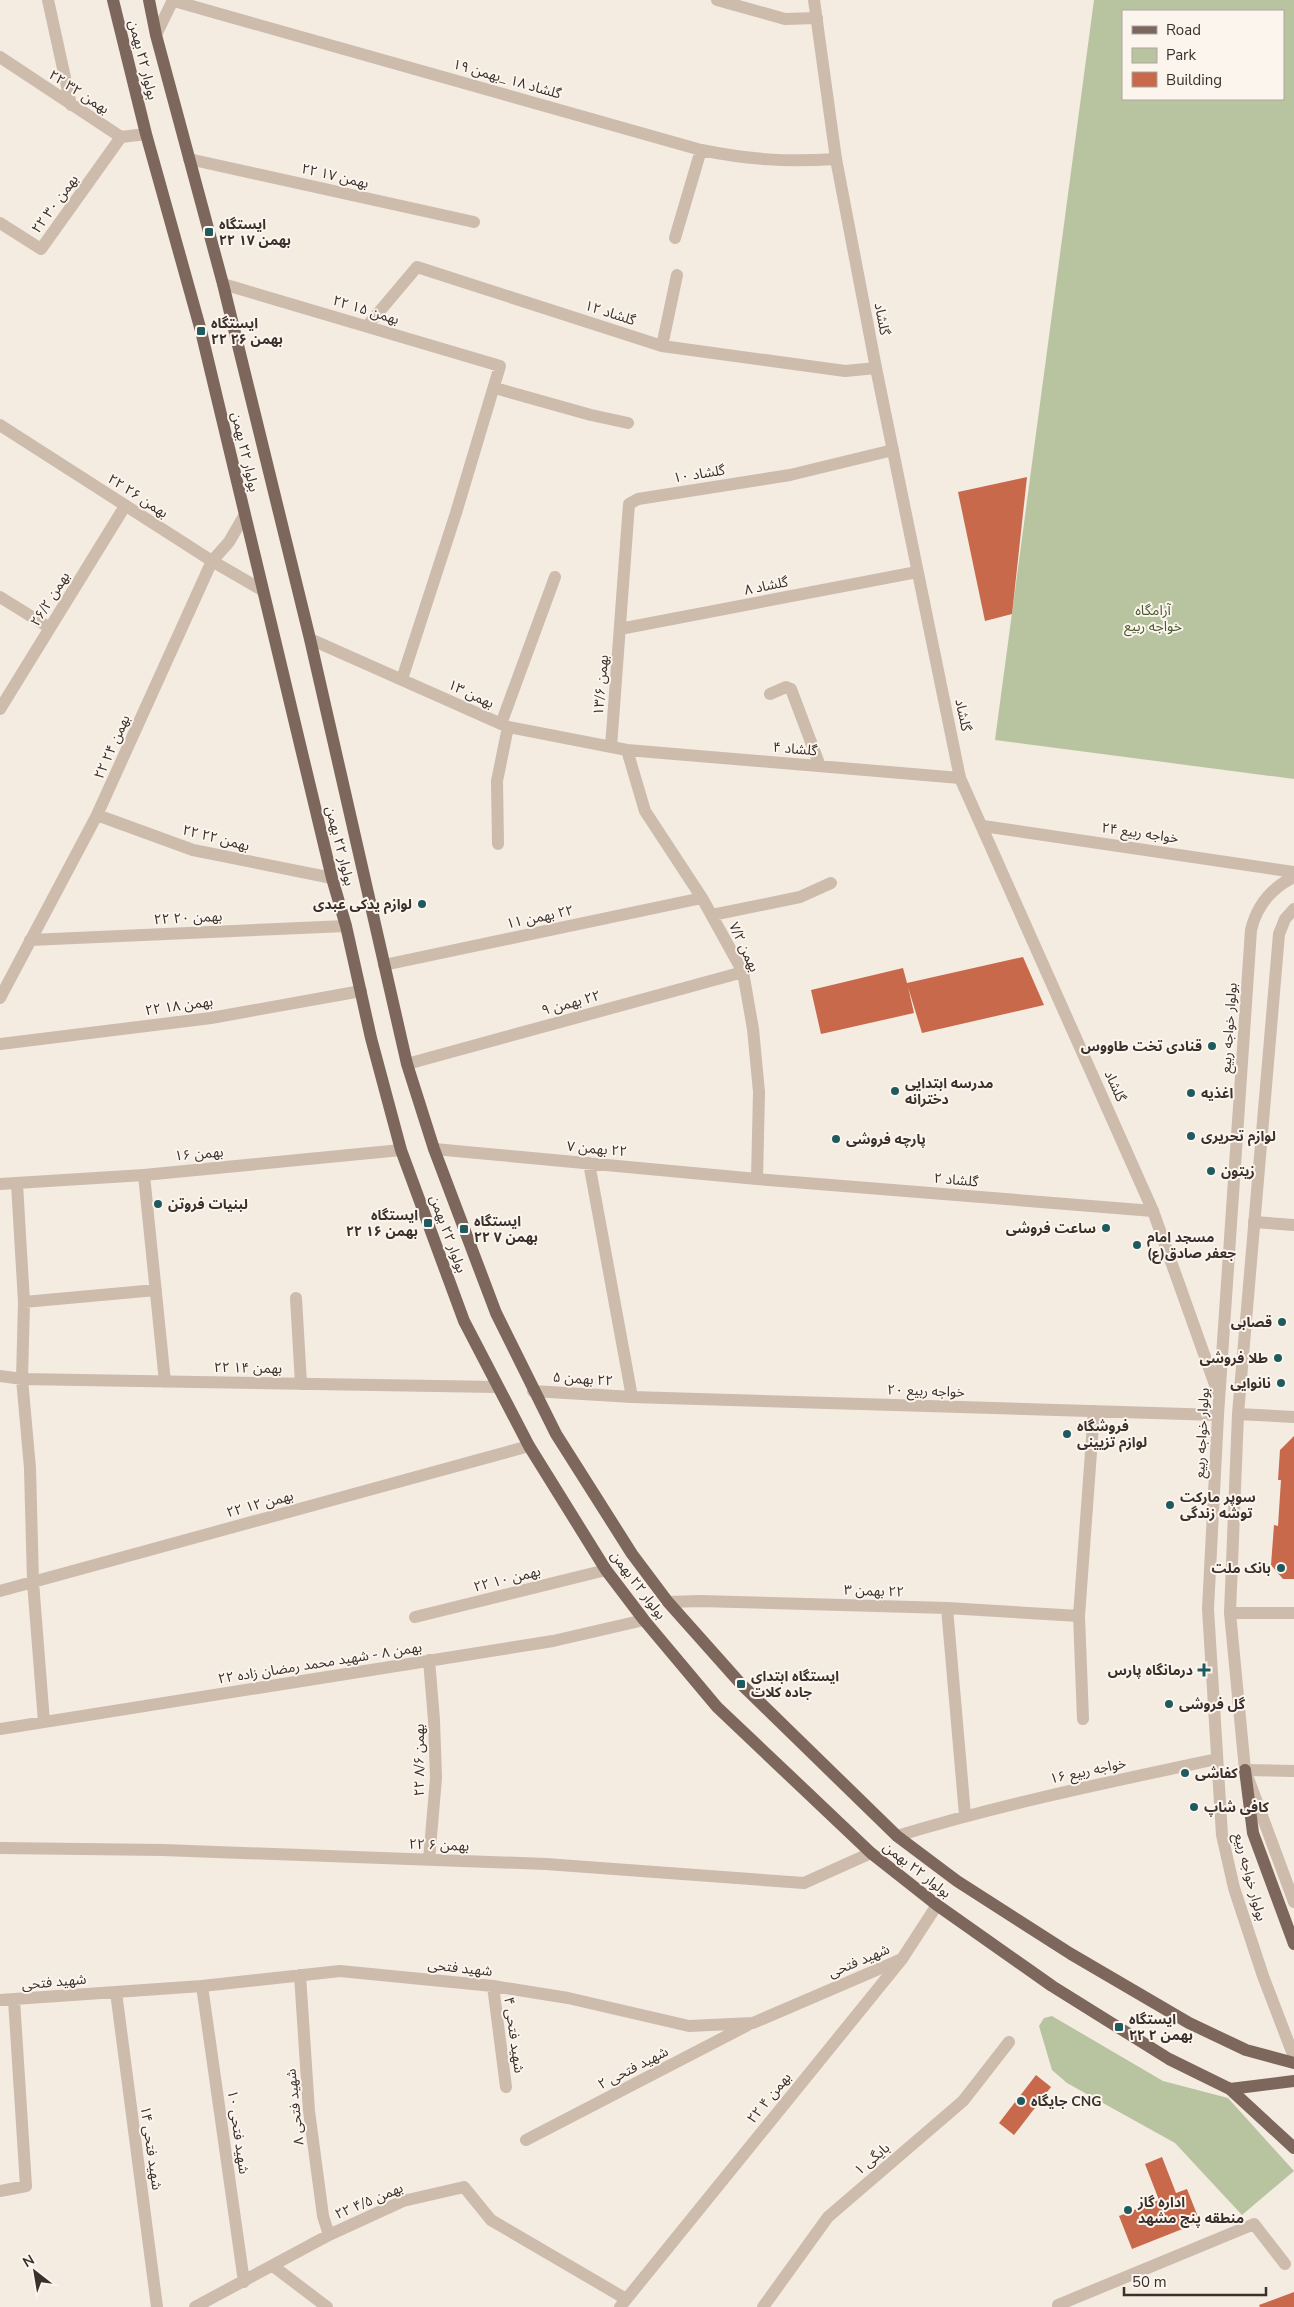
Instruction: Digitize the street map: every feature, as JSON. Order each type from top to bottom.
[{"type":"main road","name":"بولوار ۲۲ بهمن","points":[[113,0],[146,134],[201,331],[332,878],[346,926],[371,1038],[401,1150],[464,1321],[529,1446],[606,1570],[644,1620],[717,1707],[871,1853],[938,1905],[1052,1986],[1169,2059],[1230,2089],[1294,2148]]},
{"type":"main road","name":"بولوار ۲۲ بهمن","points":[[149,0],[156,35],[223,284],[310,639],[407,1064],[434,1149],[496,1313],[533,1391],[556,1434],[617,1530],[668,1602],[741,1684],[897,1836],[957,1881],[1055,1943],[1190,2023],[1246,2050],[1294,2062]]},
{"type":"main road","points":[[1245,1770],[1253,1833],[1294,1944]]},
{"type":"main road","points":[[1230,2089],[1294,2081]]},
{"type":"street","points":[[48,0],[71,105]]},
{"type":"street","points":[[717,0],[785,19],[817,18]]},
{"type":"street","name":"گلشاد","points":[[814,0],[836,159],[876,368],[960,778],[1153,1211],[1219,1396]]},
{"type":"street","points":[[156,35],[174,1]]},
{"type":"street","name":"گلشاد ۱۸ _بهمن ۱۹","points":[[174,1],[702,150],[744,159],[794,162],[836,159]]},
{"type":"street","name":"۲۲ بهمن ۳۲","points":[[0,57],[121,137]]},
{"type":"street","points":[[121,137],[146,134]]},
{"type":"street","name":"۲۲ بهمن ۳۰","points":[[0,223],[41,249],[121,137]]},
{"type":"street","points":[[675,238],[702,150]]},
{"type":"street","name":"۲۲ بهمن ۱۷","points":[[189,158],[474,222]]},
{"type":"street","name":"گلشاد ۱۲","points":[[368,325],[417,267],[662,346],[845,371],[876,368]]},
{"type":"street","points":[[662,346],[678,275]]},
{"type":"street","name":"۲۲ بهمن ۱۵","points":[[223,284],[368,325],[500,366],[495,388]]},
{"type":"street","points":[[402,679],[495,388],[590,415],[628,423]]},
{"type":"street","name":"۲۲ بهمن ۲۶","points":[[0,425],[212,561],[262,590]]},
{"type":"street","name":"گلشاد ۱۰","points":[[621,625],[629,504],[638,499],[790,475],[894,450]]},
{"type":"street","name":"بهمن ۲۶/۲","points":[[0,709],[125,506]]},
{"type":"street","points":[[212,561],[229,542],[244,516]]},
{"type":"street","name":"۲۲ بهمن ۲۴","points":[[0,998],[97,815],[212,561]]},
{"type":"street","name":"گلشاد ۸","points":[[621,625],[626,628],[918,572]]},
{"type":"street","points":[[498,844],[498,781],[504,726],[555,577]]},
{"type":"street","points":[[0,597],[50,628]]},
{"type":"street","name":"بهمن ۱۳/۶","points":[[611,747],[621,625]]},
{"type":"street","name":"بهمن ۱۳","points":[[310,639],[504,726],[628,750]]},
{"type":"street","points":[[770,694],[786,687],[791,689],[820,766]]},
{"type":"street","name":"گلشاد ۴","points":[[628,750],[960,778]]},
{"type":"street","name":"بهمن ۷/۲","points":[[628,750],[645,811],[702,898],[743,972],[753,1029],[759,1092],[757,1179]]},
{"type":"street","name":"۲۲ بهمن ۲۲","points":[[97,815],[193,850],[332,878]]},
{"type":"street","name":"خواجه ربیع ۲۴","points":[[982,826],[1294,872]]},
{"type":"street","name":"بولوار خواجه ربیع","points":[[1294,877],[1284,882],[1266,897],[1254,918],[1251,930],[1219,1396],[1208,1609],[1222,1836],[1234,1888],[1263,1976],[1294,2057]]},
{"type":"street","points":[[712,915],[800,897],[830,882]]},
{"type":"street","name":"٢٢ بهمن ١١","points":[[384,965],[702,898]]},
{"type":"street","name":"بولوار خواجه ربیع","points":[[1294,908],[1284,919],[1280,934],[1238,1414],[1230,1613],[1245,1770],[1294,1902]]},
{"type":"street","name":"۲۲ بهمن ۲۰","points":[[30,940],[346,926]]},
{"type":"street","name":"٢٢ بهمن ۹","points":[[407,1064],[743,972]]},
{"type":"street","name":"۲۲ بهمن ۱۸","points":[[0,1044],[211,1018],[361,991]]},
{"type":"street","name":"٢٢ بهمن ٧","points":[[434,1149],[757,1179]]},
{"type":"street","name":"بهمن ۱۶","points":[[0,1184],[144,1175],[401,1150]]},
{"type":"street","points":[[589,1163],[632,1397]]},
{"type":"street","points":[[144,1175],[165,1382]]},
{"type":"street","name":"گلشاد ۲","points":[[757,1179],[1153,1211]]},
{"type":"street","points":[[17,1184],[24,1302],[22,1379],[30,1468],[33,1582],[44,1722]]},
{"type":"street","points":[[1254,1222],[1294,1225]]},
{"type":"street","points":[[24,1302],[156,1290]]},
{"type":"street","points":[[296,1298],[301,1384]]},
{"type":"street","name":"۲۲ بهمن ۱۴","points":[[0,1376],[22,1379],[497,1387]]},
{"type":"street","name":"٢٢ بهمن ۵","points":[[533,1391],[632,1397]]},
{"type":"street","name":"خواجه ربیع ۲۰","points":[[632,1397],[1218,1415]]},
{"type":"street","points":[[1083,1719],[1079,1616],[1094,1411]]},
{"type":"street","points":[[1238,1414],[1294,1417]]},
{"type":"street","name":"۲۲ بهمن ۱۲","points":[[0,1591],[529,1446]]},
{"type":"street","name":"۲۲ بهمن ۱۰","points":[[415,1617],[606,1570]]},
{"type":"street","name":"٢٢ بهمن ۳","points":[[668,1602],[700,1601],[947,1608],[1079,1616]]},
{"type":"street","points":[[947,1608],[965,1815]]},
{"type":"street","points":[[1230,1613],[1294,1613]]},
{"type":"street","name":"۲۲ بهمن ۸ - شهید محمد رمضان زاده","points":[[0,1729],[553,1642],[644,1620]]},
{"type":"street","name":"۲۲ بهمن ۸/۶","points":[[429,1660],[436,1778],[429,1860]]},
{"type":"street","name":"خواجه ربیع ۱۶","points":[[897,1836],[965,1815],[1061,1792],[1217,1759]]},
{"type":"street","points":[[1245,1770],[1294,1771]]},
{"type":"street","name":"۲۲ بهمن ۶","points":[[0,1848],[163,1850],[546,1864],[804,1883],[871,1853]]},
{"type":"street","name":"۲۲ بهمن ۴","points":[[623,2303],[902,1959],[938,1905]]},
{"type":"street","name":"شهید فتحی","points":[[0,2000],[202,1986],[340,1971],[493,1986],[568,1998],[689,2026],[753,2023],[902,1959]]},
{"type":"street","name":"شهید فتحی ۸","points":[[300,1976],[309,2110],[323,2216],[329,2235]]},
{"type":"street","name":"شهید فتحی ۱۰","points":[[202,1986],[244,2282]]},
{"type":"street","name":"شهید فتحی ۴","points":[[493,1986],[506,2087]]},
{"type":"street","name":"شهید فتحی ۱۴","points":[[116,1992],[157,2307]]},
{"type":"street","points":[[0,2191],[26,2186],[14,2000]]},
{"type":"street","name":"شهید فتحی ۲","points":[[526,2140],[753,2023]]},
{"type":"street","name":"بایگی ۱","points":[[763,2307],[828,2217],[963,2101],[1009,2042]]},
{"type":"street","name":"۲۲ بهمن ۴/۵","points":[[195,2307],[329,2235],[403,2201],[464,2187],[491,2220],[623,2303]]},
{"type":"street","points":[[1058,2307],[1058,2305],[1066,2301],[1254,2224],[1285,2264]]},
{"type":"street","points":[[273,2266],[327,2307]]},
{"type":"green space","name":"آرامگاه خواجه ربیع","points":[[1094,0],[1294,0],[1294,779],[995,740]]},
{"type":"green space","points":[[1052,2016],[1163,2081],[1228,2098],[1294,2171],[1242,2215],[1175,2143],[1067,2083],[1052,2070],[1039,2026],[1044,2018]]},
{"type":"building","points":[[1027,477],[1012,614],[985,621],[958,492]]},
{"type":"building","points":[[1023,957],[1044,1005],[922,1033],[908,987],[914,1013],[821,1034],[811,990],[903,968],[907,983]]},
{"type":"building","points":[[1294,1436],[1294,1579],[1283,1579],[1271,1565],[1274,1525],[1278,1526],[1281,1480],[1278,1480],[1280,1450]]},
{"type":"building","points":[[1036,2075],[1051,2087],[1014,2135],[999,2123]]},
{"type":"building","points":[[1162,2157],[1176,2193],[1187,2189],[1200,2222],[1132,2249],[1119,2216],[1159,2200],[1145,2164]]},
{"type":"building","points":[[1294,2292],[1294,2307],[1260,2307],[1259,2305]]},
{"type":"place","name":"ایستگاه ۲۲ بهمن ۱۷","points":[[209,232]]},
{"type":"place","name":"ایستگاه ۲۲ بهمن ۲۶","points":[[201,331]]},
{"type":"place","name":"لوازم یدکی عبدی","points":[[422,904]]},
{"type":"place","name":"قنادی تخت طاووس","points":[[1212,1046]]},
{"type":"place","name":"مدرسه ابتدایی دخترانه","points":[[895,1091]]},
{"type":"place","name":"اغذیه","points":[[1191,1093]]},
{"type":"place","name":"لوازم تحریری","points":[[1191,1136]]},
{"type":"place","name":"پارچه فروشی","points":[[836,1139]]},
{"type":"place","name":"زیتون","points":[[1211,1171]]},
{"type":"place","name":"لبنیات فروتن","points":[[158,1204]]},
{"type":"place","name":"ایستگاه ۲۲ بهمن ۱۶","points":[[428,1223]]},
{"type":"place","name":"ساعت فروشی","points":[[1106,1228]]},
{"type":"place","name":"ایستگاه ۲۲ بهمن ۷","points":[[464,1229]]},
{"type":"place","name":"مسجد امام جعفر صادق(ع)","points":[[1137,1245]]},
{"type":"place","name":"قصابی","points":[[1282,1322]]},
{"type":"place","name":"طلا فروشی","points":[[1278,1358]]},
{"type":"place","name":"نانوایی","points":[[1281,1383]]},
{"type":"place","name":"فروشگاه لوازم تزیینی","points":[[1067,1434]]},
{"type":"place","name":"سوپر مارکت توشه زندگی","points":[[1170,1505]]},
{"type":"place","name":"بانک ملت","points":[[1281,1568]]},
{"type":"place","name":"درمانگاه پارس","points":[[1204,1670]]},
{"type":"place","name":"ایستگاه ابتدای جاده کلات","points":[[741,1684]]},
{"type":"place","name":"گل فروشی","points":[[1169,1704]]},
{"type":"place","name":"کفاشی","points":[[1185,1773]]},
{"type":"place","name":"کافی شاپ","points":[[1194,1807]]},
{"type":"place","name":"ایستگاه ۲۲ بهمن ۲","points":[[1119,2027]]},
{"type":"place","name":"جایگاه CNG","points":[[1021,2101]]},
{"type":"place","name":"اداره گاز منطقه پنج مشهد","points":[[1128,2210]]}]
